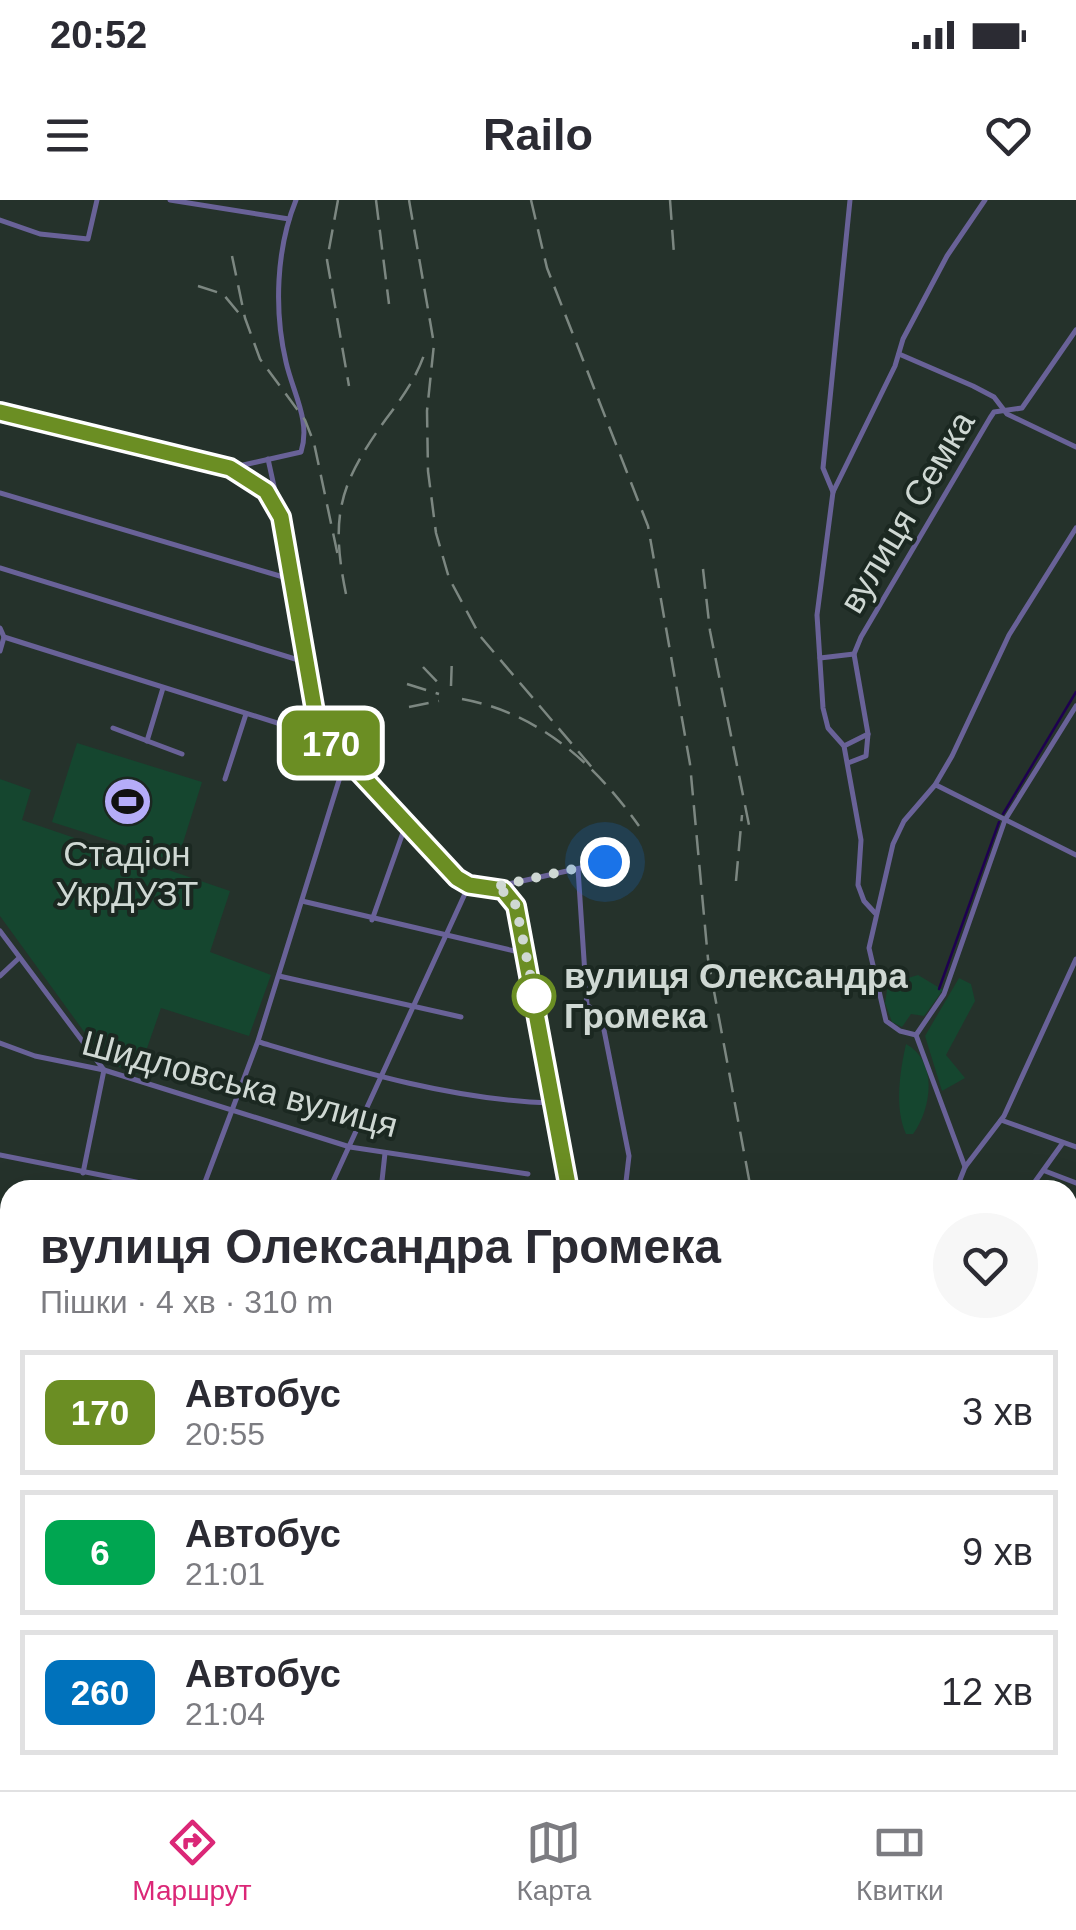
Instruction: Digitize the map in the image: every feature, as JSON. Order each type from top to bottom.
[{"type":"main road","points":[[0,412],[230,468],[266,491],[281,517],[316,718],[328,739],[345,761],[469,885],[494,887],[511,896],[516,906],[567,1180]]},
{"type":"street","points":[[0,220],[40,234],[88,239],[96,200]]},
{"type":"street","points":[[170,200],[288,219]]},
{"type":"street","points":[[230,468],[301,452],[307,433],[285,360],[279,302],[288,219],[296,200]]},
{"type":"street","points":[[833,492],[824,468],[850,200]]},
{"type":"street","points":[[876,913],[864,901],[858,885],[861,840],[844,746],[824,718],[817,616],[833,492],[947,256],[985,200]]},
{"type":"street","name":"вулиця Семка","points":[[868,734],[854,654],[994,412],[1006,414],[1029,401],[1076,330]]},
{"type":"street","points":[[898,354],[973,386],[994,398],[1006,414],[1076,447]]},
{"type":"street","points":[[268,460],[281,517]]},
{"type":"street","points":[[0,493],[293,580]]},
{"type":"street","points":[[965,1167],[916,1035],[886,1021],[870,948],[876,913],[904,821],[936,785],[1009,635],[1076,528]]},
{"type":"street","points":[[0,568],[305,662]]},
{"type":"street","points":[[0,628],[4,637],[0,650]]},
{"type":"street","points":[[4,637],[328,739]]},
{"type":"street","points":[[820,658],[854,654]]},
{"type":"street","points":[[147,741],[163,688]]},
{"type":"street","points":[[916,1035],[944,994],[1005,820],[1076,706]]},
{"type":"street","points":[[224,779],[246,714]]},
{"type":"street","points":[[113,728],[182,754]]},
{"type":"street","points":[[844,746],[868,734]]},
{"type":"street","points":[[847,764],[866,756],[868,734]]},
{"type":"street","points":[[206,1180],[258,1041],[345,761]]},
{"type":"street","points":[[936,785],[1076,855]]},
{"type":"street","points":[[372,920],[406,824]]},
{"type":"street","points":[[494,887],[612,861]]},
{"type":"street","points":[[578,869],[587,1005],[601,1015],[605,1032],[628,1156],[626,1180]]},
{"type":"street","points":[[334,1180],[469,885]]},
{"type":"street","points":[[302,901],[525,954]]},
{"type":"street","points":[[0,931],[104,1070],[84,1173]]},
{"type":"street","points":[[0,976],[19,958]]},
{"type":"street","points":[[960,1180],[965,1167],[1002,1120],[1076,959]]},
{"type":"street","points":[[278,976],[461,1017]]},
{"type":"street","points":[[258,1041],[383,1078],[518,1102],[554,1103]]},
{"type":"street","name":"Шидловська вулиця","points":[[0,1043],[35,1056],[104,1070],[350,1147],[528,1174]]},
{"type":"street","points":[[1002,1120],[1076,1148]]},
{"type":"street","points":[[1037,1180],[1058,1146],[1066,1144]]},
{"type":"street","points":[[383,1180],[386,1152]]},
{"type":"street","points":[[0,1155],[122,1180]]},
{"type":"street","points":[[1045,1171],[1066,1180]]},
{"type":"green space","name":"Стадіон УкрДУЗТ","points":[[77,743],[202,782],[177,862],[52,822]]},
{"type":"green space","points":[[0,779],[31,790],[22,820],[230,891],[210,952],[271,975],[249,1036],[161,1008],[138,1074],[106,1062],[0,916]]},
{"type":"green space","points":[[918,975],[943,990],[924,1016],[911,1014],[902,1027],[892,1022],[885,1003],[888,984]]},
{"type":"green space","points":[[959,978],[971,984],[975,1001],[946,1055],[965,1078],[942,1091],[925,1036]]},
{"type":"green space","points":[[906,1044],[923,1062],[929,1086],[924,1111],[913,1134],[906,1134],[899,1101]]},
{"type":"waterway","points":[[1003,814],[1076,692]]},
{"type":"waterway","points":[[939,989],[999,822]]},
{"type":"railway","points":[[338,200],[327,260],[349,386]]},
{"type":"railway","points":[[376,200],[389,304]]},
{"type":"railway","points":[[409,200],[434,344],[427,411],[428,471],[436,533],[449,578],[480,636],[595,771]]},
{"type":"railway","points":[[531,200],[547,268],[648,526],[690,764],[708,959],[749,1180]]},
{"type":"railway","points":[[670,200],[674,254]]},
{"type":"railway","points":[[232,256],[245,318],[260,359],[305,420],[314,443],[339,561]]},
{"type":"railway","points":[[198,286],[223,294],[242,317]]},
{"type":"railway","points":[[346,594],[339,521],[348,482],[408,387],[425,352]]},
{"type":"railway","points":[[703,569],[710,631],[750,830]]},
{"type":"railway","points":[[451,686],[452,656]]},
{"type":"railway","points":[[423,667],[443,688]]},
{"type":"railway","points":[[407,684],[439,694]]},
{"type":"railway","points":[[462,699],[516,716],[563,744],[604,782],[639,826]]},
{"type":"railway","points":[[409,707],[439,701]]},
{"type":"railway","points":[[736,881],[742,815]]},
{"type":"bus line","name":"170","points":[[0,412],[230,468],[266,491],[281,517],[316,718],[328,739],[457,878],[469,885],[503,890],[516,906],[567,1180]]},
{"type":"place","name":"Стадіон УкрДУЗТ","points":[[127,802]]},
{"type":"place","name":"вулиця Олександра Громека","points":[[534,996]]},
{"type":"route","points":[[534,996],[536,1003],[516,906],[511,896],[494,887],[605,862]]}]
